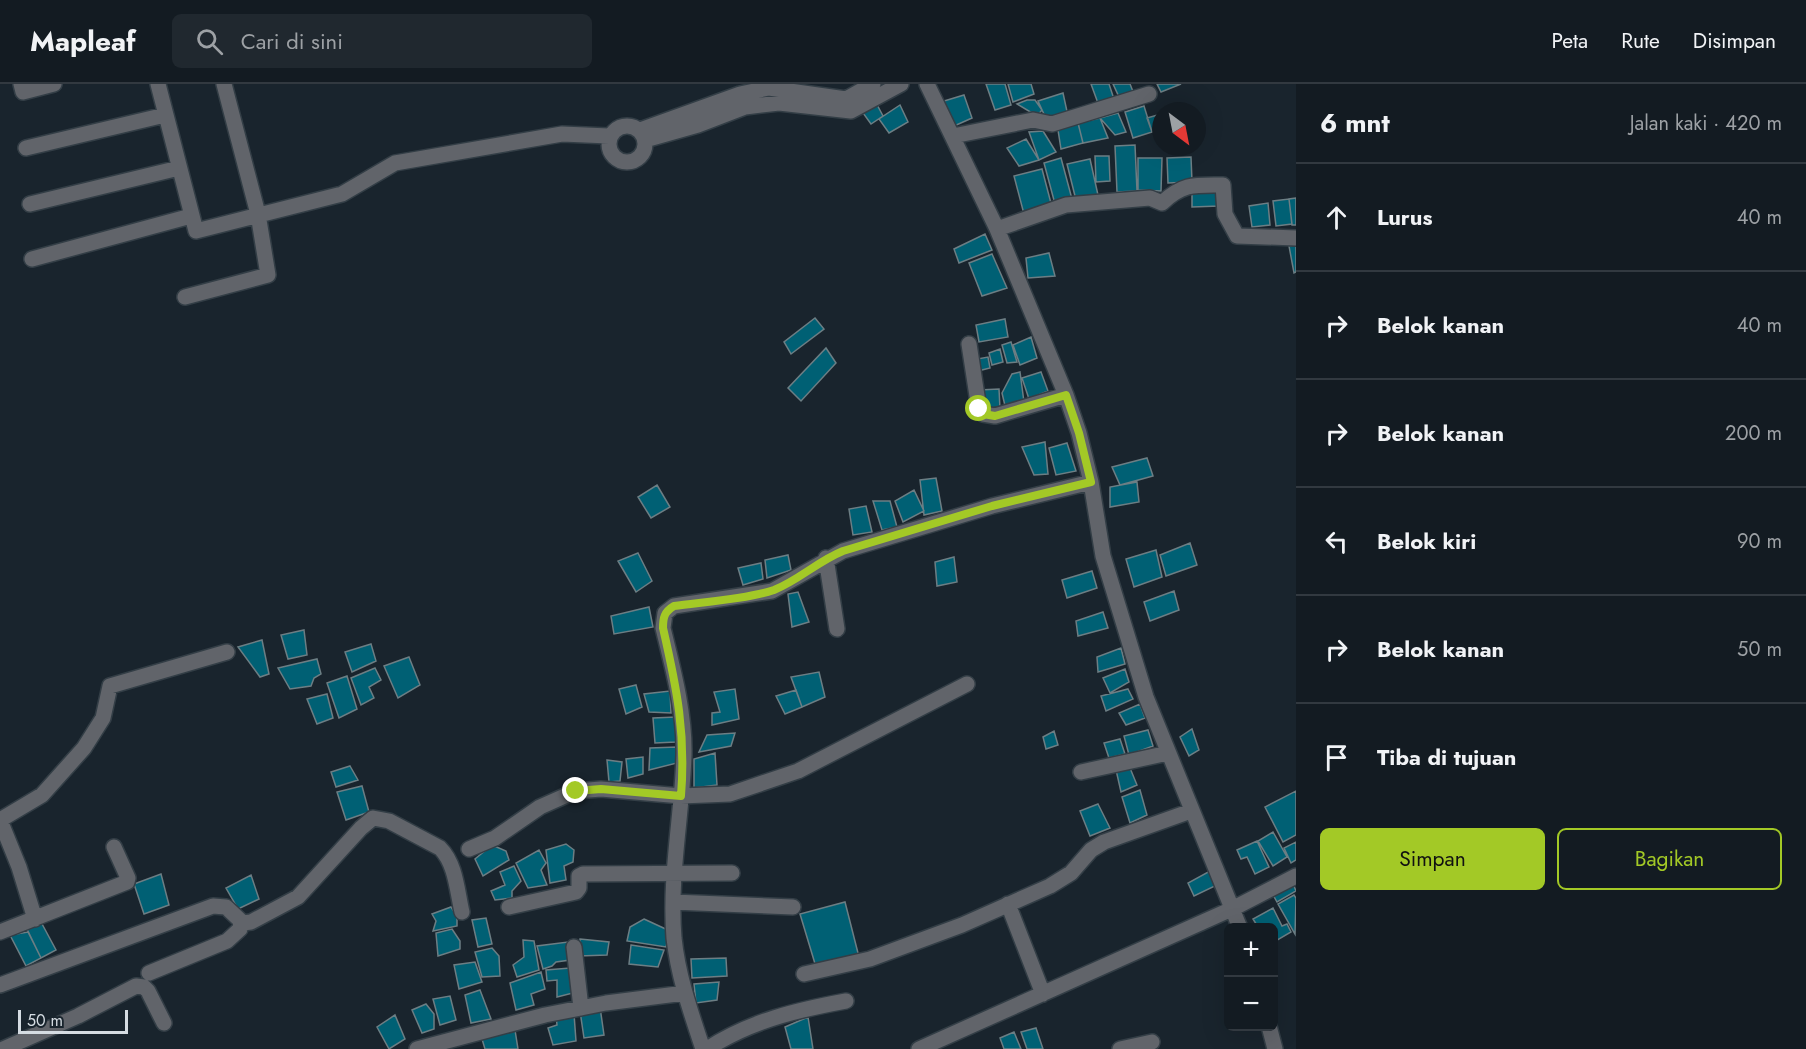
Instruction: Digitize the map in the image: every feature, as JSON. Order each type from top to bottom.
[{"type":"street","points":[[21,84],[23,92],[54,84]]},
{"type":"street","points":[[185,297],[268,275],[258,214],[224,84]]},
{"type":"street","points":[[806,100],[846,99],[873,84]]},
{"type":"street","points":[[642,135],[740,94],[769,88],[851,111],[901,84]]},
{"type":"street","points":[[927,84],[997,229],[1066,395],[1079,433],[1091,482],[1104,556],[1146,697],[1239,923]]},
{"type":"street","points":[[163,85],[165,115],[195,231],[342,194],[395,163],[562,134],[609,136]]},
{"type":"street","points":[[953,136],[1033,120],[1052,124],[1149,93]]},
{"type":"street","points":[[27,148],[165,115]]},
{"type":"street","points":[[629,126],[642,135],[644,152],[636,161],[625,163],[614,158],[608,148],[609,136],[617,128],[629,126]]},
{"type":"street","points":[[30,204],[178,168]]},
{"type":"street","points":[[997,229],[1066,205],[1150,198],[1162,203],[1173,192],[1188,185],[1223,185],[1225,214],[1237,236],[1296,238]]},
{"type":"street","points":[[32,259],[191,216]]},
{"type":"street","points":[[969,344],[979,409],[983,414],[995,416],[1066,395]]},
{"type":"street","points":[[846,1001],[801,1009],[771,1018],[705,1049],[685,993],[674,938],[674,875],[684,753],[681,721],[663,628],[665,613],[674,606],[772,591],[789,584],[826,558],[992,506],[1091,482]]},
{"type":"street","points":[[826,558],[837,629]]},
{"type":"street","points":[[34,919],[19,867],[0,820],[42,795],[84,748],[103,718],[110,686],[227,652]]},
{"type":"street","points":[[470,849],[514,827],[540,807],[576,791],[601,789],[681,796],[730,794],[769,783],[798,771],[968,684]]},
{"type":"street","points":[[1081,772],[1168,753]]},
{"type":"street","points":[[804,974],[841,968],[870,959],[1008,904],[1050,886],[1071,873],[1091,850],[1104,842],[1191,811]]},
{"type":"street","points":[[0,985],[213,906],[226,907],[241,921],[251,922],[298,897],[361,828],[373,818],[389,821],[440,848],[447,855],[452,864],[462,912]]},
{"type":"street","points":[[0,932],[128,881],[114,847]]},
{"type":"street","points":[[509,907],[576,892],[579,888],[579,876],[583,874],[732,873]]},
{"type":"street","points":[[921,1049],[1234,908],[1296,876]]},
{"type":"street","points":[[673,902],[793,907]]},
{"type":"street","points":[[1008,904],[1043,994]]},
{"type":"street","points":[[149,973],[226,941],[240,929],[241,921]]},
{"type":"street","points":[[574,947],[581,1008]]},
{"type":"street","points":[[3,1049],[141,985],[148,991],[164,1023]]},
{"type":"street","points":[[421,1048],[477,1042],[581,1008],[685,993]]},
{"type":"street","points":[[1270,1031],[1275,1049]]},
{"type":"street","points":[[1120,1049],[1152,1042]]},
{"type":"building","points":[[986,84],[1005,84],[1011,105],[995,110]]},
{"type":"building","points":[[1008,84],[1031,84],[1034,94],[1013,102]]},
{"type":"building","points":[[1091,84],[1109,84],[1114,99],[1099,106]]},
{"type":"building","points":[[1113,84],[1130,84],[1134,94],[1120,99]]},
{"type":"building","points":[[1157,84],[1181,84],[1161,92]]},
{"type":"building","points":[[1063,93],[1068,116],[1048,123],[1038,101]]},
{"type":"building","points":[[964,95],[972,118],[952,127],[944,101]]},
{"type":"building","points":[[873,97],[883,116],[871,124],[858,106]]},
{"type":"building","points":[[1035,100],[1042,110],[1037,116],[1017,104]]},
{"type":"building","points":[[900,105],[908,122],[889,133],[879,119]]},
{"type":"building","points":[[1144,106],[1152,132],[1133,138],[1125,112]]},
{"type":"building","points":[[1118,113],[1126,132],[1115,135],[1100,118]]},
{"type":"building","points":[[1152,117],[1152,132],[1147,118]]},
{"type":"building","points":[[1100,118],[1108,138],[1083,143],[1078,123]]},
{"type":"building","points":[[1078,123],[1083,143],[1061,149],[1058,130]]},
{"type":"building","points":[[1043,131],[1056,152],[1039,160],[1029,132]]},
{"type":"building","points":[[1026,139],[1039,160],[1019,166],[1007,148]]},
{"type":"building","points":[[1135,145],[1137,191],[1117,192],[1115,146]]},
{"type":"building","points":[[1095,156],[1109,156],[1110,181],[1096,182]]},
{"type":"building","points":[[1191,157],[1192,182],[1168,183],[1167,158]]},
{"type":"building","points":[[1061,158],[1072,199],[1055,204],[1044,163]]},
{"type":"building","points":[[1138,158],[1162,158],[1161,191],[1138,190]]},
{"type":"building","points":[[1090,159],[1098,195],[1076,200],[1067,164]]},
{"type":"building","points":[[1042,169],[1052,207],[1024,214],[1014,176]]},
{"type":"building","points":[[1218,188],[1219,206],[1192,207],[1192,189]]},
{"type":"building","points":[[1296,198],[1296,225],[1292,225],[1289,199]]},
{"type":"building","points":[[1289,199],[1292,224],[1276,226],[1273,201]]},
{"type":"building","points":[[1268,203],[1270,225],[1252,227],[1249,206]]},
{"type":"building","points":[[985,234],[992,250],[959,263],[954,249]]},
{"type":"building","points":[[1296,245],[1296,272],[1294,273],[1289,246]]},
{"type":"building","points":[[1049,253],[1055,276],[1028,278],[1026,258]]},
{"type":"building","points":[[992,254],[1007,288],[982,296],[969,263]]},
{"type":"building","points":[[815,318],[824,329],[791,354],[784,342]]},
{"type":"building","points":[[1005,319],[1008,337],[979,342],[976,325]]},
{"type":"building","points":[[1031,337],[1037,358],[1020,365],[1013,345]]},
{"type":"building","points":[[1011,342],[1017,362],[1007,363],[1002,345]]},
{"type":"building","points":[[826,348],[836,363],[801,401],[788,388]]},
{"type":"building","points":[[1000,349],[1003,362],[992,365],[989,353]]},
{"type":"building","points":[[988,357],[990,368],[978,371],[977,359]]},
{"type":"building","points":[[1020,372],[1024,402],[1006,410],[1002,393],[1012,374]]},
{"type":"building","points":[[1041,372],[1048,391],[1029,399],[1022,378]]},
{"type":"building","points":[[999,389],[1000,409],[984,412],[979,390]]},
{"type":"building","points":[[1045,442],[1048,474],[1034,475],[1022,447]]},
{"type":"building","points":[[1067,443],[1076,471],[1056,475],[1049,448]]},
{"type":"building","points":[[1147,458],[1153,476],[1120,485],[1112,467]]},
{"type":"building","points":[[936,478],[942,511],[924,515],[920,480]]},
{"type":"building","points":[[1137,482],[1139,502],[1110,507],[1110,487]]},
{"type":"building","points":[[657,485],[670,507],[651,518],[638,497]]},
{"type":"building","points":[[914,490],[924,511],[903,522],[895,501]]},
{"type":"building","points":[[873,501],[890,501],[897,527],[882,530]]},
{"type":"building","points":[[866,506],[872,532],[853,535],[849,509]]},
{"type":"building","points":[[1190,543],[1197,565],[1166,576],[1160,555]]},
{"type":"building","points":[[1156,550],[1162,577],[1134,587],[1126,559]]},
{"type":"building","points":[[638,553],[652,581],[636,592],[618,561]]},
{"type":"building","points":[[788,555],[791,570],[767,578],[765,560]]},
{"type":"building","points":[[954,557],[957,582],[937,586],[935,562]]},
{"type":"building","points":[[761,563],[763,579],[743,585],[738,568]]},
{"type":"building","points":[[1092,571],[1097,588],[1067,598],[1062,580]]},
{"type":"building","points":[[1174,591],[1179,610],[1150,621],[1144,602]]},
{"type":"building","points":[[798,592],[809,622],[792,627],[788,594]]},
{"type":"building","points":[[649,607],[653,627],[614,634],[611,616]]},
{"type":"building","points":[[1103,612],[1108,628],[1078,636],[1076,621]]},
{"type":"building","points":[[304,630],[307,655],[288,659],[281,635]]},
{"type":"building","points":[[262,640],[269,674],[260,677],[238,647]]},
{"type":"building","points":[[371,644],[376,661],[352,672],[345,652]]},
{"type":"building","points":[[1121,648],[1125,664],[1098,672],[1097,657]]},
{"type":"building","points":[[409,657],[420,685],[398,698],[384,666]]},
{"type":"building","points":[[317,659],[321,674],[314,678],[311,686],[290,689],[278,668]]},
{"type":"building","points":[[375,668],[381,680],[369,687],[374,698],[361,705],[351,678]]},
{"type":"building","points":[[1125,669],[1129,682],[1110,693],[1103,678]]},
{"type":"building","points":[[819,672],[825,697],[802,707],[791,677]]},
{"type":"building","points":[[347,676],[357,709],[339,718],[327,683]]},
{"type":"building","points":[[636,685],[642,707],[626,714],[619,689]]},
{"type":"building","points":[[735,689],[739,719],[712,725],[712,713],[720,712],[714,692]]},
{"type":"building","points":[[1128,689],[1133,699],[1106,711],[1101,696]]},
{"type":"building","points":[[796,690],[802,707],[785,714],[776,696]]},
{"type":"building","points":[[670,691],[671,713],[649,712],[644,694]]},
{"type":"building","points":[[327,694],[333,718],[317,724],[307,699]]},
{"type":"building","points":[[1140,704],[1145,718],[1126,725],[1119,713]]},
{"type":"building","points":[[676,717],[676,742],[655,743],[653,718]]},
{"type":"building","points":[[1192,729],[1199,750],[1189,756],[1180,737]]},
{"type":"building","points":[[1148,730],[1153,746],[1129,755],[1124,736]]},
{"type":"building","points":[[1054,731],[1058,745],[1046,749],[1043,737]]},
{"type":"building","points":[[735,733],[731,746],[699,752],[707,735]]},
{"type":"building","points":[[1120,739],[1125,754],[1109,758],[1104,743]]},
{"type":"building","points":[[677,747],[677,763],[649,770],[650,748]]},
{"type":"building","points":[[715,753],[717,785],[694,788],[694,759]]},
{"type":"building","points":[[643,757],[643,774],[628,778],[626,759]]},
{"type":"building","points":[[607,760],[622,762],[620,781],[609,782]]},
{"type":"building","points":[[350,766],[358,780],[336,787],[331,772]]},
{"type":"building","points":[[1130,768],[1137,785],[1121,792],[1116,770]]},
{"type":"building","points":[[362,786],[369,812],[346,820],[337,792]]},
{"type":"building","points":[[1140,790],[1147,815],[1130,823],[1122,797]]},
{"type":"building","points":[[1296,791],[1296,835],[1283,842],[1265,807]]},
{"type":"building","points":[[1098,804],[1110,828],[1090,836],[1080,811]]},
{"type":"building","points":[[1273,832],[1287,857],[1273,866],[1258,841]]},
{"type":"building","points":[[1257,841],[1269,867],[1255,874],[1247,857],[1241,859],[1237,850]]},
{"type":"building","points":[[1296,842],[1296,860],[1291,863],[1284,848]]},
{"type":"building","points":[[566,844],[574,850],[573,862],[564,866],[566,880],[550,883],[546,850]]},
{"type":"building","points":[[492,845],[506,851],[509,860],[483,876],[475,859]]},
{"type":"building","points":[[539,850],[546,863],[541,870],[547,885],[528,888],[516,863]]},
{"type":"building","points":[[514,866],[521,881],[512,891],[512,898],[495,900],[491,891],[505,885],[500,872]]},
{"type":"building","points":[[1210,871],[1217,885],[1194,896],[1188,883]]},
{"type":"building","points":[[161,874],[169,905],[144,914],[134,884]]},
{"type":"building","points":[[251,875],[259,899],[238,909],[226,888]]},
{"type":"building","points":[[1292,881],[1296,891],[1277,902],[1272,893]]},
{"type":"building","points":[[1294,895],[1296,898],[1295,934],[1278,904]]},
{"type":"building","points":[[845,902],[859,957],[816,967],[800,914]]},
{"type":"building","points":[[451,907],[457,916],[457,926],[433,931],[436,921],[432,914]]},
{"type":"building","points":[[1273,908],[1282,926],[1287,924],[1291,932],[1278,940],[1278,923],[1256,923],[1253,919]]},
{"type":"building","points":[[486,918],[492,944],[478,947],[472,920]]},
{"type":"building","points":[[644,919],[670,931],[666,947],[627,941],[630,927]]},
{"type":"building","points":[[41,922],[56,950],[41,958],[27,929]]},
{"type":"building","points":[[452,929],[460,941],[460,949],[438,956],[436,933]]},
{"type":"building","points":[[28,932],[41,958],[26,966],[10,935]]},
{"type":"building","points":[[580,939],[609,942],[607,955],[579,956]]},
{"type":"building","points":[[523,940],[534,941],[539,970],[517,977],[513,965],[524,957]]},
{"type":"building","points":[[568,942],[570,960],[556,962],[543,969],[537,946]]},
{"type":"building","points":[[631,945],[664,950],[658,967],[629,964]]},
{"type":"building","points":[[492,948],[499,956],[500,976],[482,977],[475,952]]},
{"type":"building","points":[[726,958],[727,976],[692,978],[691,959]]},
{"type":"building","points":[[475,962],[482,982],[459,989],[454,965]]},
{"type":"building","points":[[570,968],[573,993],[557,997],[557,980],[547,981],[546,970]]},
{"type":"building","points":[[541,972],[545,989],[531,994],[534,1005],[516,1010],[510,983]]},
{"type":"building","points":[[719,982],[717,1000],[696,1003],[694,984]]},
{"type":"building","points":[[480,990],[491,1019],[471,1023],[465,995]]},
{"type":"building","points":[[450,996],[456,1020],[440,1025],[433,999]]},
{"type":"building","points":[[426,1004],[434,1014],[434,1029],[422,1033],[412,1010]]},
{"type":"building","points":[[600,1007],[604,1035],[584,1038],[580,1011]]},
{"type":"building","points":[[574,1014],[576,1041],[553,1045],[548,1028],[557,1025],[556,1016]]},
{"type":"building","points":[[395,1015],[405,1039],[389,1049],[377,1027]]},
{"type":"building","points":[[808,1017],[813,1049],[791,1049],[785,1027]]},
{"type":"building","points":[[1036,1028],[1043,1049],[1027,1049],[1021,1032]]},
{"type":"building","points":[[515,1030],[518,1049],[485,1049],[482,1039]]},
{"type":"building","points":[[1014,1032],[1021,1049],[1004,1049],[1000,1038]]},
{"type":"route","points":[[576,791],[601,789],[681,796],[684,753],[681,721],[673,669],[663,628],[665,613],[674,606],[772,591],[789,584],[826,558],[843,551],[992,506],[1091,482],[1079,433],[1066,395],[995,416],[983,414],[979,409]]}]
